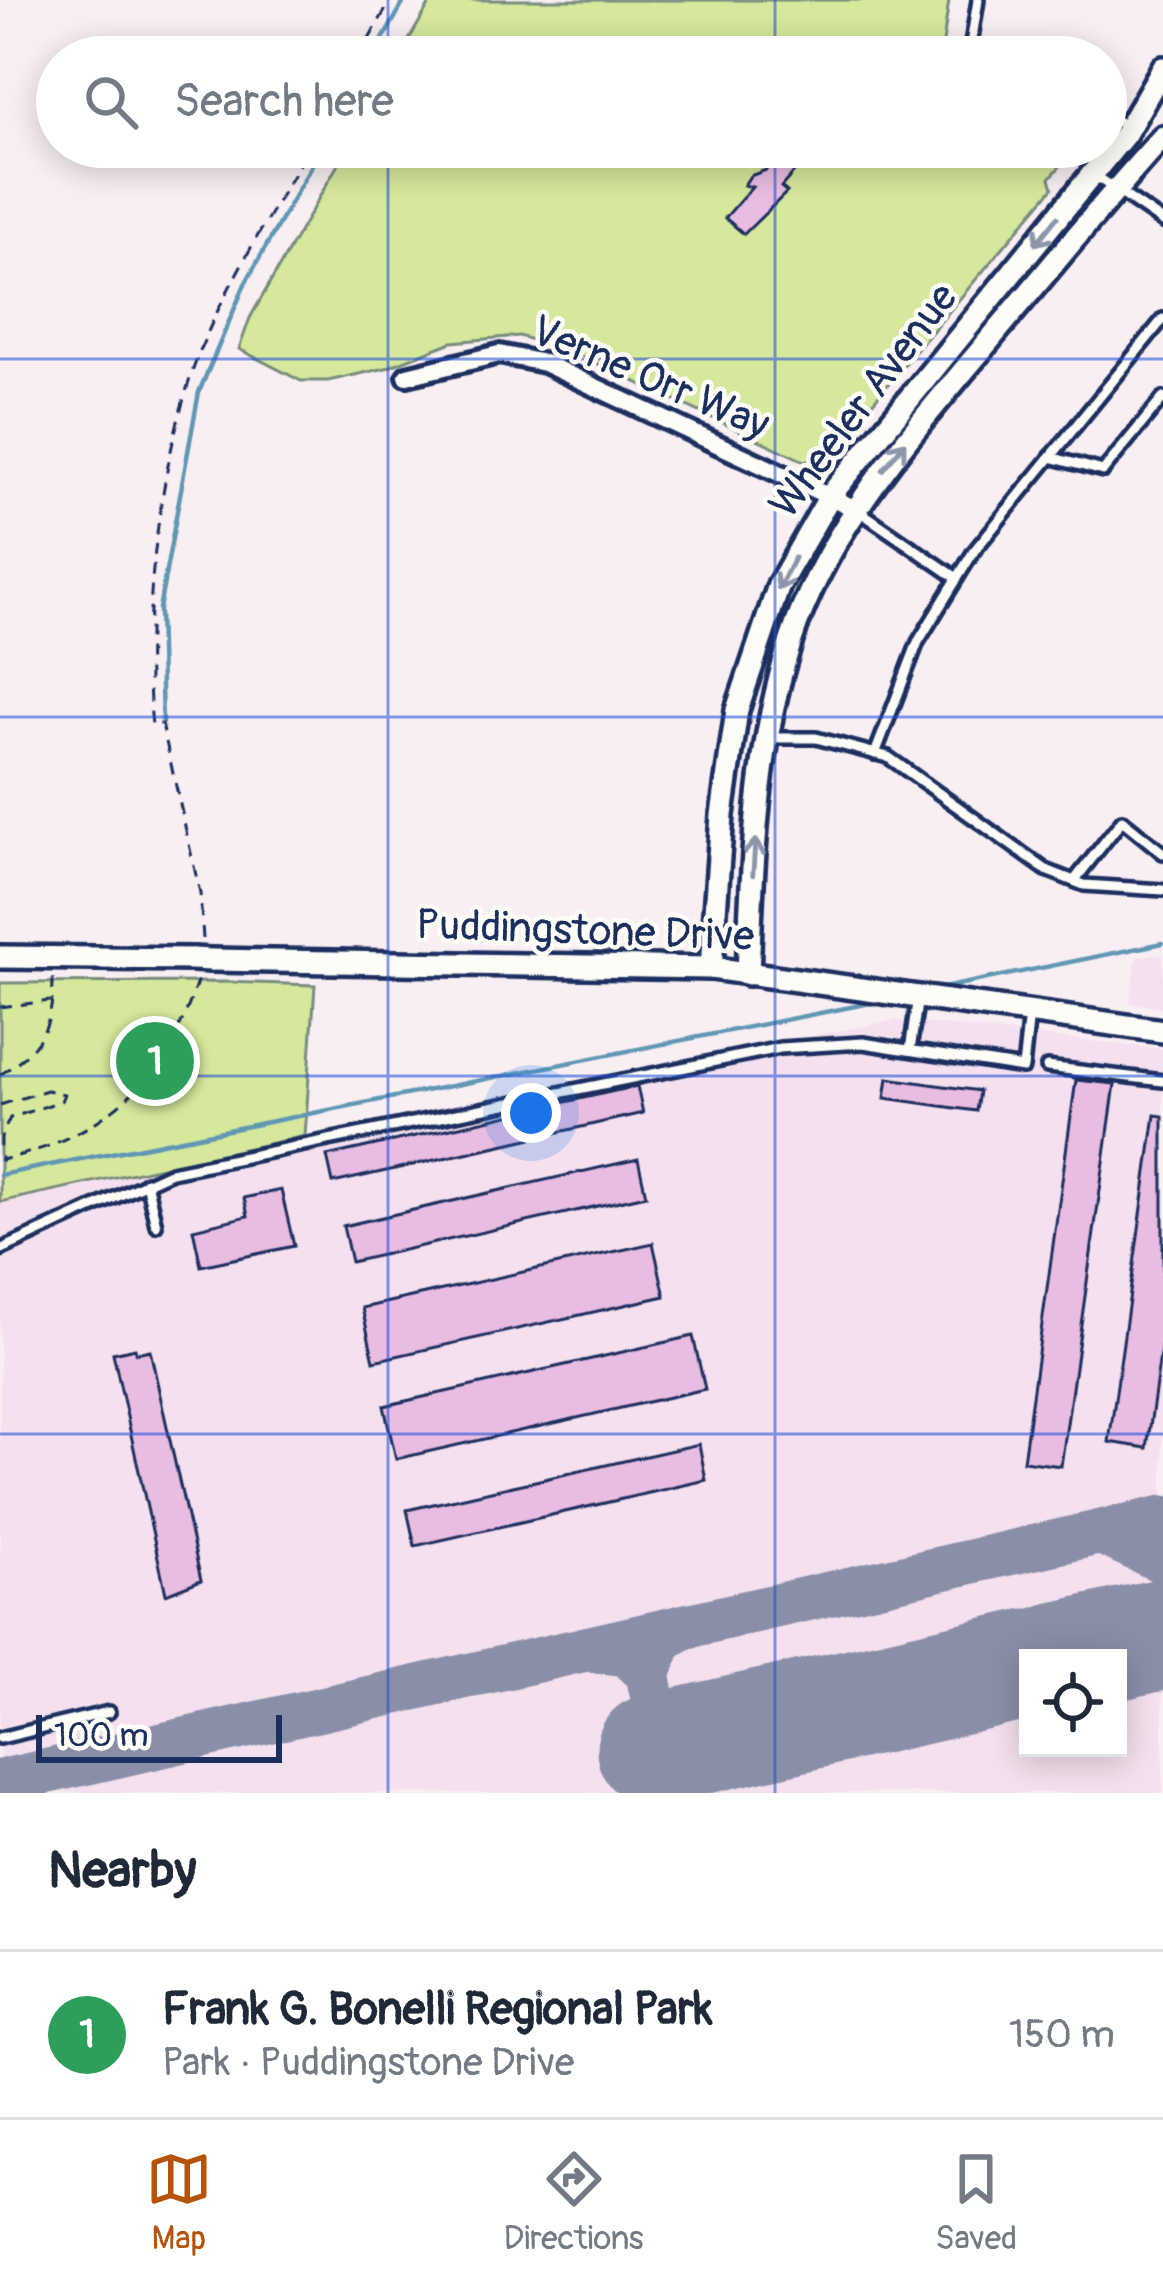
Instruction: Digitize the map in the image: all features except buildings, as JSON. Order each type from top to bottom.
[{"type":"street","name":"Wheeler Avenue","points":[[1127,131],[1163,68]]},
{"type":"street","name":"Wheeler Avenue","points":[[748,974],[753,854],[767,738],[798,621],[858,510],[904,443],[1163,137]]},
{"type":"street","name":"Wheeler Avenue","points":[[711,968],[722,815],[736,710],[779,585],[830,496],[1098,168]]},
{"type":"street","name":"Verne Orr Way","points":[[407,376],[499,354],[544,363],[858,510]]},
{"type":"street","name":"Puddingstone Drive","points":[[0,957],[711,968],[1163,1031]]},
{"type":"lane","points":[[972,36],[978,0]]},
{"type":"lane","points":[[1093,174],[1163,222]]},
{"type":"lane","points":[[874,754],[918,642],[957,578],[1163,319]]},
{"type":"lane","points":[[1050,457],[1103,471],[1163,398]]},
{"type":"lane","points":[[858,510],[957,578]]},
{"type":"lane","points":[[767,738],[816,739],[888,758],[1046,870],[1074,881],[1148,893],[1163,890]]},
{"type":"lane","points":[[1074,881],[1122,820],[1163,853]]},
{"type":"lane","points":[[910,1050],[918,997]]},
{"type":"lane","points":[[0,1250],[146,1182],[336,1137],[780,1048],[862,1043],[1023,1068],[1029,1012]]},
{"type":"lane","points":[[1047,1067],[1163,1082]]},
{"type":"lane","points":[[146,1182],[156,1225]]},
{"type":"lane","points":[[0,1738],[109,1712]]},
{"type":"path","points":[[371,36],[391,0]]},
{"type":"path","points":[[162,724],[152,725],[148,626],[184,400],[227,292],[297,168]]},
{"type":"path","points":[[0,1075],[34,1052],[48,1033],[52,958]]},
{"type":"path","points":[[0,1007],[52,1001]]},
{"type":"path","points":[[0,1105],[46,1090],[64,1094],[61,1100],[10,1118],[1,1137],[2,1160]]},
{"type":"shaded area","points":[[1163,954],[1163,1007],[1130,1003],[1137,956]]},
{"type":"shaded area","points":[[895,1020],[1163,1049],[1163,1793],[0,1793],[0,1202],[450,1105]]},
{"type":"green space","points":[[432,0],[949,0],[944,36],[411,36]]},
{"type":"green space","points":[[336,168],[1059,168],[1050,178],[1053,188],[829,454],[804,461],[572,352],[519,336],[452,342],[386,368],[328,381],[301,381],[239,349],[250,318]]},
{"type":"green space","points":[[0,983],[315,985],[305,1136],[0,1202]]},
{"type":"waterway","points":[[385,36],[405,0]]},
{"type":"waterway","points":[[162,724],[159,609],[199,392],[245,284],[310,168]]},
{"type":"waterway","points":[[933,990],[1163,943]]},
{"type":"waterway","points":[[0,1175],[881,1001]]},
{"type":"taxiway","points":[[0,1782],[1163,1518]]},
{"type":"taxiway","points":[[1100,1532],[1163,1561]]},
{"type":"taxiway","points":[[1123,1643],[1137,1634],[1163,1599]]},
{"type":"taxiway","points":[[586,1649],[626,1654],[648,1675],[662,1639],[686,1626]]},
{"type":"taxiway","points":[[648,1675],[674,1793]]},
{"type":"runway","points":[[1096,1649],[1163,1634]]},
{"type":"runway","points":[[652,1750],[1019,1666]]},
{"type":"place","name":"Frank G. Bonelli Regional Park","points":[[155,1061]]}]
